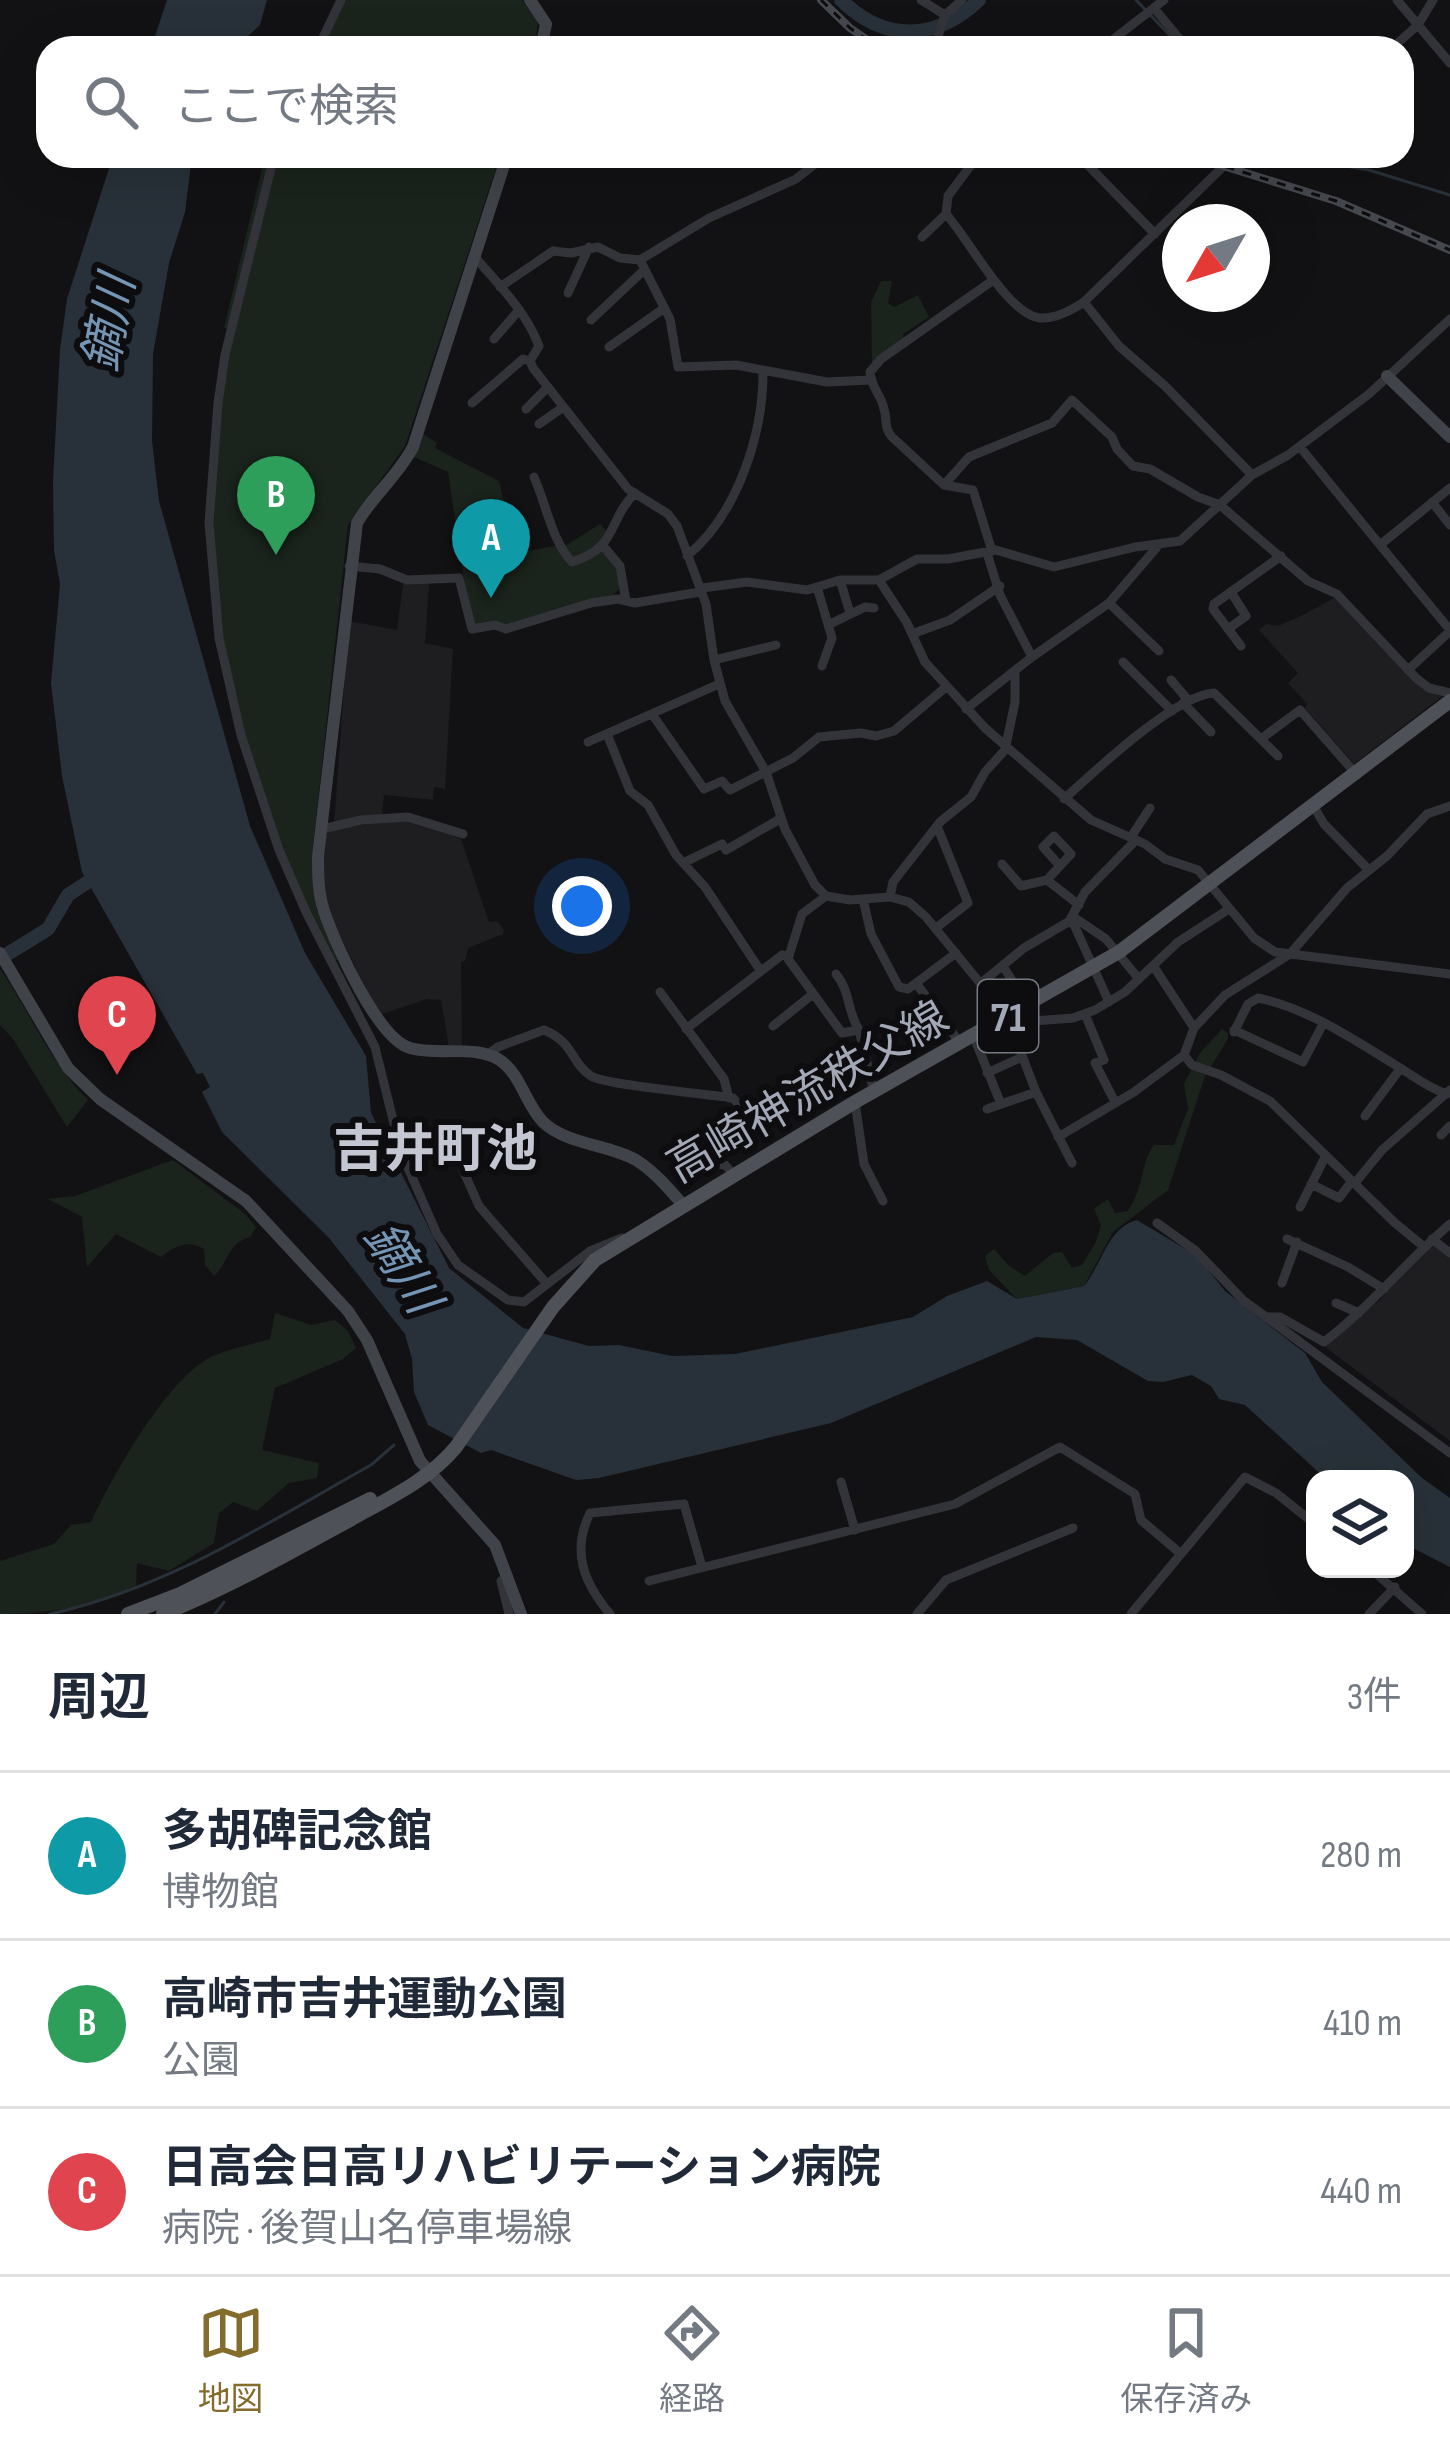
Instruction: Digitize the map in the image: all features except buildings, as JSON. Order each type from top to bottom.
[{"type":"main road","name":"高崎神流秩父線","points":[[163,1614],[278,1559],[429,1472],[456,1448],[553,1307],[587,1267],[627,1237],[855,1102],[966,1039],[1010,1023],[1027,1005],[1119,952],[1357,775],[1450,697]]},
{"type":"main road","name":"高崎神流秩父線","points":[[128,1614],[180,1594],[429,1472]]},
{"type":"street","points":[[324,36],[341,0]]},
{"type":"street","points":[[530,0],[546,24],[544,36]]},
{"type":"street","points":[[921,0],[945,17]]},
{"type":"street","points":[[938,36],[945,17],[962,0]]},
{"type":"street","points":[[1396,0],[1450,63]]},
{"type":"street","points":[[1406,36],[1433,0]]},
{"type":"street","points":[[1121,36],[1159,4],[1179,36]]},
{"type":"street","points":[[271,168],[223,370],[211,474],[213,601],[241,734],[289,874],[375,1047],[400,1151],[437,1234],[458,1265],[508,1300],[528,1301],[599,1246],[627,1237]]},
{"type":"street","points":[[503,168],[413,447],[357,523],[318,874],[323,908],[380,1025],[396,1043],[416,1050],[501,1060],[542,1120],[557,1132],[634,1159],[683,1205]]},
{"type":"street","points":[[591,320],[642,266],[709,218],[796,179],[810,168]]},
{"type":"street","points":[[922,237],[946,214],[948,196],[969,168]]},
{"type":"street","points":[[1091,168],[1156,235]]},
{"type":"street","points":[[946,214],[987,266],[992,280],[1038,318],[1064,314],[1084,302],[1222,168]]},
{"type":"street","points":[[500,286],[553,251],[572,253],[590,247],[642,266],[670,319],[678,367],[736,365],[827,382],[871,380]]},
{"type":"street","points":[[568,293],[590,247]]},
{"type":"street","points":[[474,256],[519,310],[539,346],[530,361]]},
{"type":"street","points":[[992,280],[881,359],[870,372],[872,391],[884,407],[886,429],[944,484],[973,490],[1003,601],[1033,658]]},
{"type":"street","points":[[1084,302],[1119,346],[1252,475]]},
{"type":"street","points":[[609,347],[664,309]]},
{"type":"street","points":[[494,339],[519,310]]},
{"type":"street","points":[[350,566],[380,569],[407,580],[459,578],[472,629],[506,628],[591,603],[747,582],[797,590],[840,580],[879,580],[917,559],[948,560],[1002,550],[1054,567],[1180,541],[1252,475],[1300,447],[1450,319]]},
{"type":"street","points":[[472,403],[523,359],[530,361],[562,408],[635,494],[674,520],[711,621],[719,684],[731,715],[766,772],[780,819],[815,885],[826,896],[890,897],[909,902],[936,928],[1010,1023],[1036,1092],[1072,1163]]},
{"type":"street","points":[[687,556],[718,521],[745,467],[762,409],[763,373]]},
{"type":"street","points":[[1387,376],[1450,437]]},
{"type":"street","points":[[526,409],[547,388]]},
{"type":"street","points":[[944,484],[968,458],[1052,423],[1072,400],[1112,437],[1133,466],[1150,469],[1220,505],[1313,584],[1337,594],[1408,670],[1450,697]]},
{"type":"street","points":[[539,424],[562,408]]},
{"type":"street","points":[[1300,447],[1450,630],[1408,670]]},
{"type":"street","points":[[534,477],[558,544],[569,561],[604,547],[624,505],[635,494]]},
{"type":"street","points":[[1380,545],[1450,488]]},
{"type":"street","points":[[1432,502],[1450,525]]},
{"type":"street","points":[[966,709],[1109,602],[1159,545]]},
{"type":"street","points":[[604,547],[620,566],[626,601]]},
{"type":"street","points":[[1241,646],[1214,604],[1281,556]]},
{"type":"street","points":[[840,580],[850,613]]},
{"type":"street","points":[[879,580],[925,662],[966,709],[1091,820],[1133,838],[1166,860],[1193,867],[1254,938],[1275,952],[1450,974]]},
{"type":"street","points":[[912,634],[950,620],[1000,586]]},
{"type":"street","points":[[817,587],[831,646],[821,666]]},
{"type":"street","points":[[1228,629],[1246,616],[1231,592]]},
{"type":"street","points":[[1109,602],[1159,651]]},
{"type":"street","points":[[828,625],[850,613],[874,608]]},
{"type":"street","points":[[714,660],[776,645]]},
{"type":"street","points":[[1123,662],[1172,711]]},
{"type":"street","points":[[890,897],[893,882],[937,826],[968,801],[1007,746],[1015,671]]},
{"type":"street","points":[[1171,680],[1211,732]]},
{"type":"street","points":[[588,742],[719,684]]},
{"type":"street","points":[[652,714],[704,789],[722,781],[730,790],[826,734],[876,736],[894,731],[946,686]]},
{"type":"street","points":[[1064,800],[1125,744],[1198,694],[1214,693],[1278,756]]},
{"type":"street","points":[[1262,738],[1300,710],[1357,775]]},
{"type":"street","points":[[607,734],[627,786],[648,805],[683,863],[723,911],[760,970]]},
{"type":"street","points":[[1058,1137],[1184,1055],[1194,1028],[1225,995],[1290,954],[1368,869],[1427,814],[1450,806]]},
{"type":"street","points":[[980,984],[1071,918],[1090,886],[1133,838],[1150,808]]},
{"type":"street","points":[[1314,808],[1368,869]]},
{"type":"street","points":[[322,829],[408,817],[463,835]]},
{"type":"street","points":[[683,863],[722,844],[726,850],[780,819]]},
{"type":"street","points":[[936,928],[968,903],[937,826]]},
{"type":"street","points":[[1002,864],[1021,886],[1047,880],[1060,866]]},
{"type":"street","points":[[1047,880],[1078,905]]},
{"type":"street","points":[[788,956],[802,914],[826,896]]},
{"type":"street","points":[[863,899],[871,934],[896,983],[908,989],[956,953]]},
{"type":"street","points":[[1010,1023],[1085,1014],[1109,1002],[1178,942],[1229,910]]},
{"type":"street","points":[[1071,918],[1089,926],[1119,952],[1139,980]]},
{"type":"street","points":[[1071,918],[1109,1002]]},
{"type":"street","points":[[0,952],[68,1068],[100,1099],[246,1201],[348,1311],[367,1340],[410,1441],[429,1472],[487,1532],[520,1614]]},
{"type":"street","points":[[686,1029],[782,955],[788,956],[842,1033],[859,1030]]},
{"type":"street","points":[[1004,966],[1027,1005]]},
{"type":"street","points":[[1154,967],[1194,1028]]},
{"type":"street","points":[[836,974],[844,982],[848,1011],[859,1030],[874,1092]]},
{"type":"street","points":[[916,983],[966,1039],[1001,1104]]},
{"type":"street","points":[[660,992],[724,1079],[729,1098],[764,1136]]},
{"type":"street","points":[[773,1025],[814,994]]},
{"type":"street","points":[[1225,995],[1248,1004]]},
{"type":"street","points":[[1312,1184],[1339,1198],[1382,1150],[1449,1092],[1323,1024],[1268,1000],[1258,998],[1248,1004],[1234,1031],[1303,1062],[1323,1024]]},
{"type":"street","points":[[1085,1014],[1104,1060],[1095,1063],[1098,1073],[1115,1102]]},
{"type":"street","points":[[488,1055],[544,1030],[562,1038],[588,1075],[596,1078],[729,1098]]},
{"type":"street","points":[[1184,1055],[1192,1065],[1270,1101],[1353,1182],[1428,1243],[1450,1252]]},
{"type":"street","points":[[987,1073],[1022,1057]]},
{"type":"street","points":[[1365,1116],[1400,1069]]},
{"type":"street","points":[[987,1109],[1036,1092]]},
{"type":"street","points":[[855,1102],[864,1163],[884,1201]]},
{"type":"street","points":[[1300,1207],[1325,1157]]},
{"type":"street","points":[[695,1161],[725,1165],[735,1176]]},
{"type":"street","points":[[464,1170],[479,1206],[548,1284]]},
{"type":"street","points":[[1156,1223],[1196,1251],[1231,1290],[1450,1453]]},
{"type":"street","points":[[1266,1317],[1280,1317],[1324,1342],[1450,1224]]},
{"type":"street","points":[[1282,1283],[1292,1240],[1384,1289]]},
{"type":"street","points":[[1336,1303],[1359,1313]]},
{"type":"street","points":[[649,1581],[955,1504],[1060,1447],[1135,1494],[1142,1520],[1181,1554]]},
{"type":"street","points":[[1131,1614],[1245,1477],[1276,1493],[1306,1518]]},
{"type":"street","points":[[841,1482],[855,1530]]},
{"type":"street","points":[[610,1614],[584,1578],[581,1542],[590,1513],[684,1504],[702,1567]]},
{"type":"street","points":[[917,1614],[946,1580],[1073,1528]]},
{"type":"street","points":[[508,1576],[501,1580],[509,1614]]},
{"type":"street","points":[[1382,1578],[1422,1614]]},
{"type":"street","points":[[1369,1614],[1394,1587]]},
{"type":"shaded area","points":[[337,0],[522,0],[538,21],[536,36],[320,36]]},
{"type":"shaded area","points":[[262,168],[496,168],[405,446],[348,525],[312,856],[317,910],[339,959],[330,963],[287,876],[216,639],[210,523],[228,329],[224,328]]},
{"type":"shaded area","points":[[881,281],[892,281],[888,303],[894,307],[918,295],[929,317],[903,334],[906,347],[872,368],[871,302]]},
{"type":"shaded area","points":[[423,434],[437,443],[435,448],[499,481],[516,553],[560,549],[600,524],[608,533],[602,546],[617,565],[621,587],[611,597],[506,626],[471,625],[448,472],[414,457]]},
{"type":"shaded area","points":[[429,583],[425,643],[453,649],[445,789],[434,787],[433,800],[384,795],[382,816],[334,824],[349,621],[397,630],[403,584]]},
{"type":"shaded area","points":[[1336,597],[1390,655],[1444,695],[1354,764],[1305,708],[1307,704],[1288,683],[1298,673],[1259,630],[1266,624],[1278,626]]},
{"type":"shaded area","points":[[408,818],[461,839],[489,922],[497,921],[504,930],[468,948],[461,962],[462,1048],[449,1047],[441,1000],[427,999],[379,1015],[327,909],[322,869],[325,830]]},
{"type":"shaded area","points":[[0,969],[51,1053],[88,1100],[67,1127],[0,1025]]},
{"type":"shaded area","points":[[1222,1029],[1228,1039],[1205,1076],[1168,1190],[1113,1232],[1084,1286],[1017,1299],[989,1270],[985,1256],[994,1249],[1025,1276],[1053,1253],[1062,1252],[1072,1268],[1082,1265],[1101,1225],[1094,1209],[1108,1199],[1115,1213],[1128,1211],[1154,1145],[1174,1145],[1188,1109],[1184,1084],[1200,1053]]},
{"type":"shaded area","points":[[173,1160],[244,1213],[256,1227],[250,1237],[236,1244],[214,1276],[205,1265],[204,1249],[198,1246],[181,1245],[161,1257],[116,1234],[87,1267],[82,1217],[48,1199],[75,1196]]},
{"type":"shaded area","points":[[1433,1243],[1450,1255],[1450,1441],[1324,1346],[1381,1299],[1400,1272]]},
{"type":"shaded area","points":[[275,1313],[311,1325],[335,1320],[348,1331],[356,1348],[343,1359],[275,1388],[262,1450],[319,1463],[317,1478],[289,1483],[257,1511],[233,1502],[219,1513],[214,1543],[169,1571],[137,1563],[136,1588],[70,1608],[0,1614],[0,1561],[54,1544],[71,1525],[91,1522],[126,1457],[173,1390],[207,1359],[270,1339]]},
{"type":"water","points":[[167,0],[267,0],[260,25],[248,36],[155,36]]},
{"type":"water","name":"鏑川","points":[[109,168],[190,168],[153,354],[152,441],[159,501],[250,826],[305,953],[366,1056],[371,1113],[449,1268],[523,1328],[589,1346],[619,1345],[672,1356],[735,1354],[913,1317],[947,1296],[987,1281],[1017,1299],[1084,1286],[1112,1238],[1137,1220],[1197,1256],[1225,1291],[1305,1353],[1322,1382],[1414,1470],[1316,1470],[1245,1405],[1219,1399],[1211,1386],[1192,1375],[1148,1381],[1077,1340],[1036,1337],[831,1423],[599,1478],[576,1480],[491,1450],[481,1453],[428,1425],[414,1392],[405,1334],[329,1238],[222,1132],[202,1092],[210,1087],[203,1073],[197,1074],[82,872],[62,776],[51,683],[60,584],[54,550],[53,481],[67,299]]},
{"type":"water","points":[[1414,1470],[1450,1498],[1450,1567],[1414,1549]]},
{"type":"waterway","points":[[841,0],[875,24],[910,32],[945,23],[979,0]]},
{"type":"waterway","points":[[1136,0],[1170,36]]},
{"type":"waterway","points":[[1357,168],[1450,195]]},
{"type":"waterway","points":[[9,953],[48,929],[68,895],[103,872]]},
{"type":"waterway","points":[[50,1614],[135,1588],[216,1552],[371,1465],[394,1445]]},
{"type":"waterway","points":[[215,1614],[224,1602]]},
{"type":"railway","points":[[821,0],[862,36]]},
{"type":"railway","points":[[1230,168],[1336,201],[1450,250]]},
{"type":"place","name":"高崎市吉井運動公園","points":[[276,555]]},
{"type":"place","name":"多胡碑記念館","points":[[491,598]]},
{"type":"place","name":"日高会日高リハビリテーション病院","points":[[117,1075]]},
{"type":"district","name":"吉井町池","points":[[435,1148]]}]
